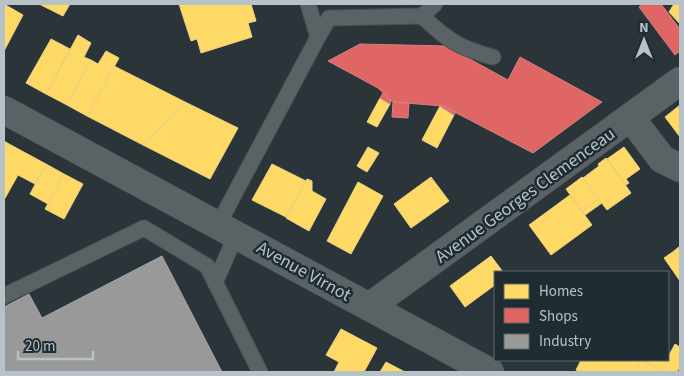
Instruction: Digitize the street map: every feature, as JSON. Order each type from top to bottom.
[{"type":"street","name":"Avenue Georges Clemenceau","points":[[370,307],[680,81]]},
{"type":"street","name":"Avenue Virnot","points":[[4,110],[490,372]]},
{"type":"street","points":[[631,118],[662,159],[670,165],[680,168]]},
{"type":"lane","points":[[308,4],[318,37]]},
{"type":"lane","points":[[215,283],[227,230],[318,37],[329,18],[422,16],[435,4]]},
{"type":"lane","points":[[422,16],[445,38],[468,50],[493,56]]},
{"type":"lane","points":[[4,296],[144,228],[207,266],[260,372]]},
{"type":"building: Homes","points":[[4,4],[23,15],[4,51]]},
{"type":"building: Homes","points":[[39,4],[70,4],[63,16]]},
{"type":"building: Homes","points":[[179,4],[251,4],[256,21],[248,23],[252,37],[201,53],[197,39],[191,41]]},
{"type":"building: Homes","points":[[674,4],[680,4],[680,24],[669,12]]},
{"type":"building: Homes","points":[[78,35],[91,43],[84,57],[91,60],[67,105],[46,94]]},
{"type":"building: Homes","points":[[51,39],[70,49],[46,94],[26,83]]},
{"type":"building: Homes","points":[[106,51],[119,58],[87,116],[67,105],[91,60],[98,64]]},
{"type":"building: Homes","points":[[114,66],[185,102],[143,145],[87,116]]},
{"type":"building: Homes","points":[[380,98],[390,104],[377,127],[367,122]]},
{"type":"building: Homes","points":[[185,102],[238,128],[210,179],[143,145]]},
{"type":"building: Homes","points":[[680,105],[680,137],[665,117]]},
{"type":"building: Homes","points":[[440,106],[454,115],[437,148],[422,140]]},
{"type":"building: Homes","points":[[4,141],[9,144],[4,155]]},
{"type":"building: Homes","points":[[9,144],[46,164],[35,184],[18,175],[4,200],[4,155]]},
{"type":"building: Homes","points":[[368,147],[379,153],[367,172],[357,166]]},
{"type":"building: Homes","points":[[624,147],[640,169],[626,179],[629,183],[626,185],[607,159]]},
{"type":"building: Homes","points":[[606,158],[631,193],[607,210],[583,178]]},
{"type":"building: Homes","points":[[46,164],[64,174],[48,204],[30,194]]},
{"type":"building: Homes","points":[[272,164],[306,181],[286,217],[252,200]]},
{"type":"building: Homes","points":[[64,174],[83,184],[64,219],[45,209]]},
{"type":"building: Homes","points":[[431,177],[449,201],[411,228],[394,204]]},
{"type":"building: Homes","points":[[582,177],[599,199],[582,211],[566,189]]},
{"type":"building: Homes","points":[[307,179],[312,181],[312,191],[326,199],[309,231],[286,218]]},
{"type":"building: Homes","points":[[358,182],[383,196],[351,254],[327,241]]},
{"type":"building: Homes","points":[[570,195],[592,225],[551,255],[529,225]]},
{"type":"building: Homes","points":[[599,199],[602,203],[585,215],[582,211]]},
{"type":"building: Homes","points":[[680,246],[680,260],[674,251]]},
{"type":"building: Homes","points":[[674,251],[680,260],[680,281],[664,258]]},
{"type":"building: Homes","points":[[491,256],[502,271],[494,271],[494,286],[465,307],[450,286]]},
{"type":"building: Homes","points":[[341,329],[377,348],[364,372],[334,372],[339,362],[326,355]]},
{"type":"building: Homes","points":[[675,344],[680,347],[680,366],[677,372],[634,372],[640,361],[661,370],[666,361],[669,361],[669,355]]},
{"type":"building: Homes","points":[[580,361],[610,361],[604,372],[580,372],[576,370]]},
{"type":"building: Homes","points":[[610,361],[640,361],[634,372],[604,372]]},
{"type":"building: Homes","points":[[644,361],[666,361],[661,370]]},
{"type":"building: Homes","points":[[386,362],[405,372],[380,372]]},
{"type":"building: Shops","points":[[643,4],[661,4],[680,29],[680,51],[675,55],[639,7]]},
{"type":"building: Shops","points":[[360,44],[446,46],[508,80],[520,57],[602,102],[533,153],[443,106],[393,102],[378,88],[328,61]]},
{"type":"building: Shops","points":[[383,93],[391,101],[390,104],[380,98]]},
{"type":"building: Shops","points":[[393,102],[409,103],[408,118],[392,117]]},
{"type":"building: Shops","points":[[441,105],[456,112],[454,115]]},
{"type":"building: Industry","points":[[162,256],[222,372],[4,372],[4,307],[29,294],[42,318]]}]
